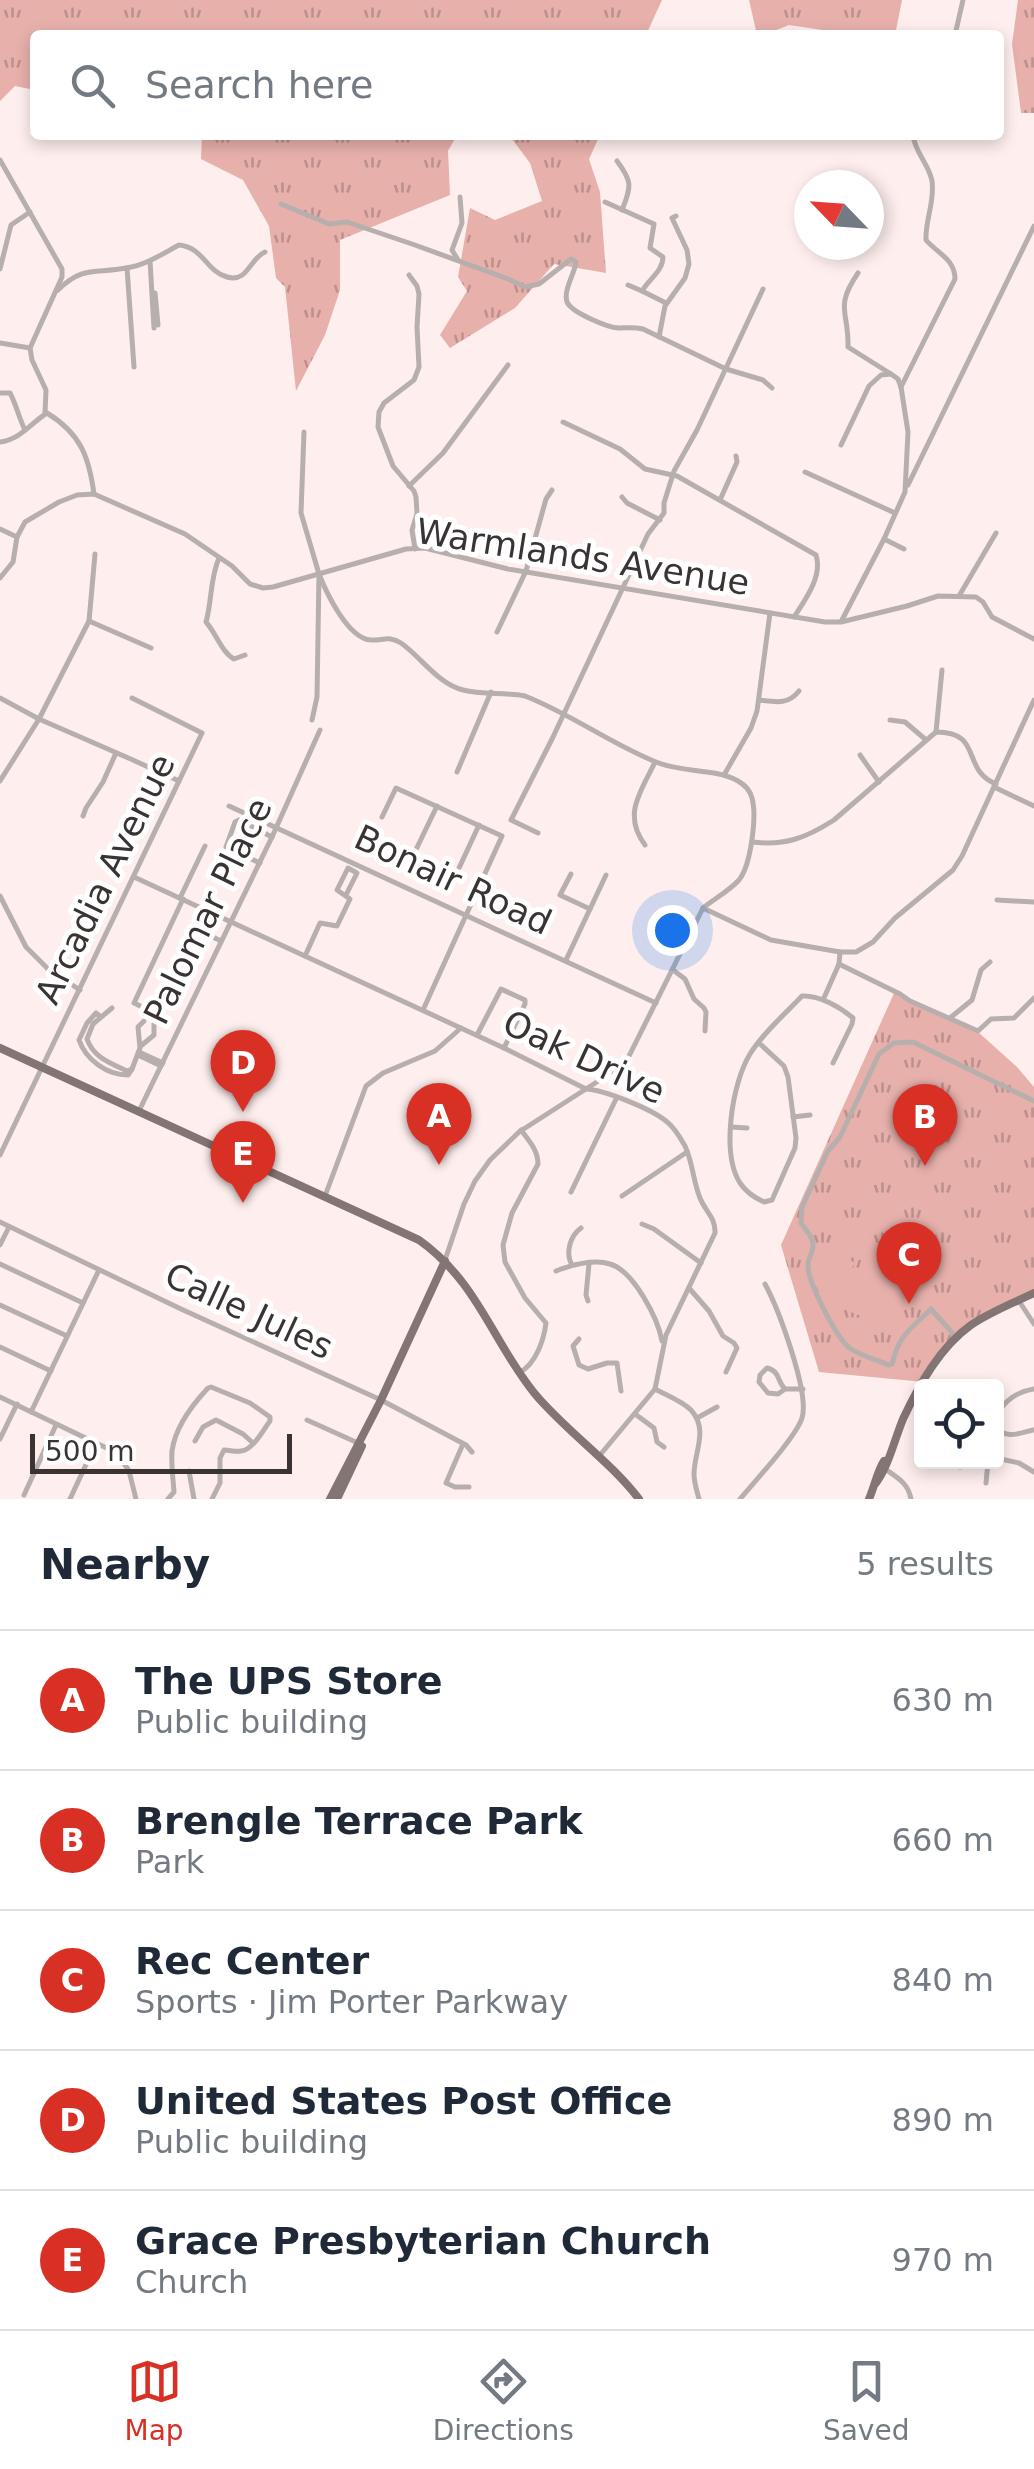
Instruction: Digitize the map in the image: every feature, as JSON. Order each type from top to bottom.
[{"type":"main road","points":[[0,1048],[411,1236],[445,1260],[473,1294],[539,1398],[625,1480],[639,1499]]},
{"type":"main road","points":[[334,1499],[445,1260]]},
{"type":"main road","points":[[869,1499],[906,1412],[938,1359],[956,1337],[985,1316],[1034,1293]]},
{"type":"main road","points":[[334,1499],[381,1400]]},
{"type":"street","points":[[956,30],[963,0]]},
{"type":"street","points":[[900,386],[956,279],[951,262],[926,240],[932,179],[914,140]]},
{"type":"street","points":[[0,160],[62,269],[62,277],[30,348],[46,390],[45,413],[8,442],[0,442]]},
{"type":"street","points":[[616,161],[630,183],[622,210]]},
{"type":"street","points":[[460,197],[462,224],[452,250],[461,262]]},
{"type":"street","points":[[605,202],[654,224],[650,248],[663,257],[663,264],[642,291]]},
{"type":"street","points":[[281,204],[329,224],[347,222],[531,288],[572,260],[577,266],[568,289],[570,306],[615,328],[636,327],[726,369],[763,380],[772,388]]},
{"type":"street","points":[[0,269],[11,225],[30,212]]},
{"type":"street","points":[[659,337],[666,303],[685,278],[689,264],[672,218],[676,216]]},
{"type":"street","points":[[841,622],[1034,226]]},
{"type":"street","points":[[53,296],[78,274],[126,268],[150,261],[174,247],[195,249],[222,275],[238,278],[247,272],[256,256],[265,252]]},
{"type":"street","points":[[150,261],[156,326]]},
{"type":"street","points":[[126,268],[134,368]]},
{"type":"street","points":[[858,273],[843,300],[848,347],[898,378],[908,432],[905,492]]},
{"type":"street","points":[[408,274],[419,294],[419,367],[414,380],[384,403],[378,427],[392,466],[414,492],[415,548]]},
{"type":"street","points":[[628,285],[666,303]]},
{"type":"street","points":[[538,833],[511,820],[648,534],[660,520],[673,474],[764,289]]},
{"type":"street","points":[[0,343],[30,348]]},
{"type":"street","points":[[409,486],[443,453],[508,365]]},
{"type":"street","points":[[841,445],[869,386],[880,374],[891,374]]},
{"type":"street","points":[[0,392],[12,396],[25,430]]},
{"type":"street","points":[[0,578],[13,562],[25,522],[77,495],[94,494],[90,466],[81,445],[61,421],[45,413]]},
{"type":"street","points":[[562,422],[620,449],[644,469],[673,474],[816,555],[817,572],[794,617]]},
{"type":"street","points":[[304,432],[302,513],[319,574],[335,608],[362,638],[392,638],[448,684],[462,690],[526,696],[655,762],[741,782],[752,798],[748,862],[738,880],[702,908],[634,1048],[625,1061],[521,1130],[490,1160],[459,1216],[445,1260]]},
{"type":"street","points":[[720,500],[736,456]]},
{"type":"street","points":[[806,472],[896,513]]},
{"type":"street","points":[[497,632],[526,572],[552,490]]},
{"type":"street","name":"Warmlands Avenue","points":[[94,494],[185,534],[232,566],[250,584],[262,588],[384,554],[425,548],[526,572],[841,622],[938,596],[959,596]]},
{"type":"street","points":[[622,497],[660,520]]},
{"type":"street","points":[[0,529],[18,537]]},
{"type":"street","points":[[996,533],[959,596],[983,602],[992,617],[1034,639]]},
{"type":"street","points":[[884,538],[904,548]]},
{"type":"street","points":[[0,782],[38,720],[88,621],[95,554]]},
{"type":"street","points":[[219,558],[206,622],[228,656],[234,659],[245,654]]},
{"type":"street","points":[[312,720],[317,697],[319,574]]},
{"type":"street","points":[[724,775],[753,723],[760,700],[770,613]]},
{"type":"street","points":[[88,621],[152,648]]},
{"type":"street","points":[[936,732],[942,670]]},
{"type":"street","points":[[760,700],[786,702],[800,691]]},
{"type":"street","points":[[457,772],[492,692]]},
{"type":"street","points":[[0,698],[38,720],[178,781]]},
{"type":"street","name":"Arcadia Avenue","points":[[0,1155],[202,733],[132,698]]},
{"type":"street","points":[[702,908],[771,940],[840,952],[856,952],[866,947],[952,870],[962,856],[1034,700]]},
{"type":"street","points":[[890,720],[905,722],[925,739]]},
{"type":"street","name":"Palomar Place","points":[[139,1112],[320,730]]},
{"type":"street","points":[[752,842],[786,843],[818,830],[936,732],[964,739],[978,773],[1034,806]]},
{"type":"street","points":[[83,816],[116,753]]},
{"type":"street","points":[[860,755],[878,782]]},
{"type":"street","points":[[645,845],[635,830],[635,807],[655,762]]},
{"type":"street","points":[[382,817],[396,788],[502,836],[423,1010]]},
{"type":"street","name":"Bonair Road","points":[[228,806],[656,1003]]},
{"type":"street","points":[[411,860],[436,806]]},
{"type":"street","points":[[260,863],[226,847],[235,822],[239,820],[272,837]]},
{"type":"street","points":[[452,881],[479,826]]},
{"type":"street","points":[[204,846],[134,1003],[157,1014],[204,918]]},
{"type":"street","points":[[305,956],[320,923],[337,926],[350,899],[337,890],[348,868],[357,873],[346,895]]},
{"type":"street","points":[[571,874],[560,894],[590,909]]},
{"type":"street","points":[[566,960],[606,875]]},
{"type":"street","name":"Oak Drive","points":[[134,876],[586,1088],[616,1097],[666,1121],[687,1152],[700,1197],[716,1226],[662,1344],[655,1390]]},
{"type":"street","points":[[0,896],[26,948],[80,990]]},
{"type":"street","points":[[997,900],[1034,902]]},
{"type":"street","points":[[198,930],[221,941]]},
{"type":"street","points":[[823,1000],[839,964],[840,952]]},
{"type":"street","points":[[950,1018],[972,1000],[981,970],[990,962]]},
{"type":"street","points":[[839,964],[910,1002],[978,1031],[991,1020],[1014,1018],[1034,998]]},
{"type":"street","points":[[673,970],[704,1008],[705,1030]]},
{"type":"street","points":[[477,1036],[502,990],[525,1000],[504,1048]]},
{"type":"street","points":[[759,1042],[784,1066],[788,1077],[795,1148],[772,1200],[764,1202],[742,1187],[732,1159],[731,1126],[744,1066],[759,1042],[802,996],[808,995],[852,1018],[833,1063]]},
{"type":"street","points":[[112,1008],[101,1017],[96,1012],[80,1040],[84,1053],[123,1076],[130,1074],[139,1052],[154,1035],[154,1024]]},
{"type":"street","points":[[139,1052],[138,1028],[144,1021]]},
{"type":"street","points":[[325,1196],[366,1086],[383,1073],[435,1051],[461,1028]]},
{"type":"street","points":[[956,1337],[931,1310],[905,1332],[892,1364],[848,1348],[812,1288],[808,1268],[814,1244],[800,1224],[802,1207],[879,1054],[894,1043],[912,1042],[1034,1101]]},
{"type":"street","points":[[139,1052],[162,1064]]},
{"type":"street","points":[[566,1100],[574,1092],[574,1082]]},
{"type":"street","points":[[571,1192],[616,1097]]},
{"type":"street","points":[[793,1116],[810,1115]]},
{"type":"street","points":[[731,1126],[747,1128]]},
{"type":"street","points":[[519,1372],[534,1360],[546,1322],[518,1285],[505,1262],[502,1245],[512,1213],[538,1164],[534,1147],[521,1130]]},
{"type":"street","points":[[622,1196],[687,1152]]},
{"type":"street","name":"Calle Jules","points":[[0,1222],[381,1400],[472,1452]]},
{"type":"street","points":[[642,1224],[701,1263]]},
{"type":"street","points":[[0,1245],[9,1226]]},
{"type":"street","points":[[572,1265],[570,1242],[581,1228]]},
{"type":"street","points":[[0,1264],[84,1303]]},
{"type":"street","points":[[588,1264],[588,1301]]},
{"type":"street","points":[[556,1271],[572,1265],[610,1264],[629,1279],[653,1314],[662,1344]]},
{"type":"street","points":[[31,1412],[100,1269]]},
{"type":"street","points":[[740,1499],[795,1431],[804,1401],[775,1303],[765,1284]]},
{"type":"street","points":[[689,1288],[723,1336],[745,1344]]},
{"type":"street","points":[[1019,1301],[1034,1324]]},
{"type":"street","points":[[0,1305],[68,1336]]},
{"type":"street","points":[[579,1339],[573,1346],[578,1365],[588,1369],[617,1363],[621,1391]]},
{"type":"street","points":[[726,1372],[737,1348],[734,1343]]},
{"type":"street","points":[[0,1346],[50,1371]]},
{"type":"street","points":[[785,1389],[770,1368],[760,1376],[759,1382],[768,1393],[803,1389]]},
{"type":"street","points":[[168,1499],[174,1492],[173,1445],[197,1400],[208,1388],[250,1403],[268,1414],[270,1421],[248,1449],[224,1450],[219,1461],[220,1483],[212,1499]]},
{"type":"street","points":[[1004,1404],[1023,1391],[1034,1389]]},
{"type":"street","points":[[598,1457],[655,1390],[685,1405],[696,1418],[701,1432],[694,1476],[699,1499]]},
{"type":"street","points":[[0,1396],[117,1453],[125,1461],[136,1499]]},
{"type":"street","points":[[0,1439],[17,1404]]},
{"type":"street","points":[[696,1418],[717,1407]]},
{"type":"street","points":[[635,1414],[654,1428],[659,1444],[664,1447]]},
{"type":"street","points":[[195,1441],[203,1427],[216,1420],[253,1443]]},
{"type":"street","points":[[307,1420],[358,1443]]},
{"type":"street","points":[[24,1495],[57,1424]]},
{"type":"street","points":[[1004,1433],[1033,1430]]},
{"type":"street","points":[[70,1499],[96,1442]]},
{"type":"street","points":[[463,1444],[446,1483],[469,1487]]},
{"type":"street","points":[[1004,1460],[1034,1472]]},
{"type":"street","points":[[883,1468],[902,1480],[911,1499]]},
{"type":"street","points":[[986,1483],[987,1469]]},
{"type":"street","points":[[189,1472],[194,1499]]},
{"type":"green space","points":[[0,0],[662,0],[648,30],[30,30],[30,89],[15,86],[0,101]]},
{"type":"green space","points":[[749,0],[902,0],[896,30],[822,30],[789,25],[776,30],[756,30]]},
{"type":"green space","points":[[1018,0],[1034,0],[1034,113],[1021,113],[1012,44]]},
{"type":"green space","points":[[202,140],[454,140],[448,151],[450,195],[340,240],[340,290],[325,335],[296,391],[285,287],[276,278],[269,226],[243,180],[201,159]]},
{"type":"green space","points":[[513,140],[598,140],[589,159],[600,192],[606,273],[554,264],[515,308],[450,348],[440,335],[467,291],[458,277],[470,208],[495,220],[542,201],[530,163]]},
{"type":"green space","points":[[895,991],[977,1031],[1034,1087],[1034,1293],[964,1330],[926,1379],[819,1372],[781,1245]]},
{"type":"green space","points":[[820,1242],[855,1263],[831,1302],[817,1289],[812,1275]]},
{"type":"green space","points":[[861,1265],[896,1285],[886,1304],[861,1316],[838,1307]]},
{"type":"place","name":"United States Post Office","points":[[243,1112]]},
{"type":"place","name":"The UPS Store","points":[[439,1165]]},
{"type":"place","name":"Brengle Terrace Park","points":[[925,1166]]},
{"type":"place","name":"Grace Presbyterian Church","points":[[243,1203]]},
{"type":"place","name":"Rec Center","points":[[909,1304]]}]
